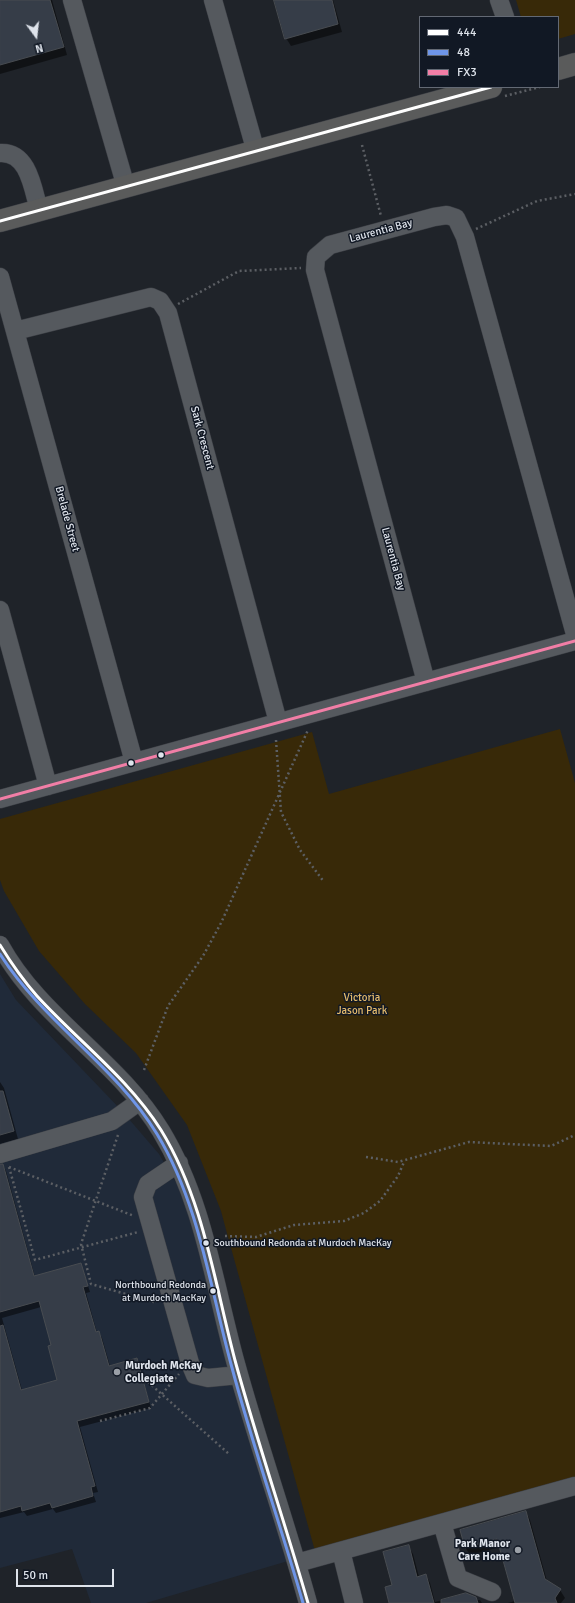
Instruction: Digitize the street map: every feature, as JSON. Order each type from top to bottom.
[{"type":"main road","points":[[559,69],[575,64]]},
{"type":"main road","points":[[0,221],[487,88]]},
{"type":"street","points":[[72,0],[126,187]]},
{"type":"street","points":[[213,0],[256,152]]},
{"type":"street","points":[[499,0],[505,16]]},
{"type":"street","points":[[0,153],[16,156],[26,167],[39,210]]},
{"type":"street","name":"Laurentia Bay","points":[[426,682],[315,270],[316,257],[330,245],[447,215],[456,218],[464,233],[575,634]]},
{"type":"street","name":"Brelade Street","points":[[0,277],[134,762]]},
{"type":"street","name":"Sark Crescent","points":[[15,332],[138,298],[151,297],[160,301],[168,313],[278,722]]},
{"type":"street","points":[[0,610],[48,786]]},
{"type":"street","points":[[0,799],[575,641]]},
{"type":"street","points":[[0,945],[15,970],[36,996],[102,1060],[140,1101],[161,1131],[179,1163],[191,1191],[200,1221],[239,1375],[308,1603]]},
{"type":"street","points":[[4,1158],[112,1122],[140,1101]]},
{"type":"street","points":[[179,1163],[148,1184],[143,1196],[152,1228],[195,1375],[208,1378],[239,1375]]},
{"type":"street","points":[[297,1563],[575,1486]]},
{"type":"street","points":[[442,1522],[458,1578],[492,1592]]},
{"type":"street","points":[[341,1551],[354,1603]]},
{"type":"path","points":[[362,145],[385,230]]},
{"type":"path","points":[[464,233],[537,201],[575,194]]},
{"type":"path","points":[[168,313],[175,306],[239,271],[304,268],[315,270]]},
{"type":"path","points":[[144,1070],[168,1006],[203,956],[218,929],[280,795],[308,730]]},
{"type":"path","points":[[276,740],[281,812],[300,850],[324,882]]},
{"type":"path","points":[[119,1132],[81,1247],[91,1284],[160,1304]]},
{"type":"path","points":[[366,1157],[404,1162],[469,1142],[551,1146],[575,1135]]},
{"type":"path","points":[[4,1158],[95,1201],[136,1217]]},
{"type":"path","points":[[4,1158],[35,1260],[152,1228]]},
{"type":"path","points":[[226,1236],[256,1237],[294,1224],[344,1221],[364,1213],[380,1201],[398,1176],[404,1162]]},
{"type":"path","points":[[100,1421],[150,1408],[179,1374]]},
{"type":"path","points":[[148,1382],[229,1454]]},
{"type":"shaded area","name":"Murdoch McKay Collegiate","points":[[0,974],[16,1000],[122,1111],[159,1154],[184,1196],[288,1561],[146,1603],[91,1603],[72,1549],[0,1568]]},
{"type":"green space","points":[[516,0],[575,0],[575,34],[559,39],[559,16],[521,16]]},
{"type":"green space","name":"Victoria Jason Park","points":[[560,729],[575,783],[575,1478],[315,1551],[221,1211],[187,1125],[136,1053],[85,1004],[39,951],[4,891],[0,880],[0,819],[312,732],[329,794]]},
{"type":"building","points":[[0,0],[50,0],[64,47],[0,65]]},
{"type":"building","points":[[274,0],[332,0],[338,24],[285,39]]},
{"type":"building","points":[[0,1091],[3,1091],[14,1131],[0,1135]]},
{"type":"building","points":[[0,1164],[3,1164],[34,1276],[81,1263],[88,1286],[83,1287],[96,1332],[99,1331],[109,1366],[137,1358],[149,1402],[77,1421],[95,1486],[91,1487],[93,1496],[52,1508],[50,1503],[22,1511],[21,1506],[0,1512],[0,1326],[3,1325],[21,1390],[57,1380],[48,1346],[51,1345],[39,1301],[0,1312]]},
{"type":"building","name":"Park Manor Care Home","points":[[526,1511],[545,1579],[561,1589],[555,1598],[557,1603],[515,1603],[497,1539],[465,1548],[460,1530]]},
{"type":"building","name":"Park Manor Care Home","points":[[409,1545],[417,1577],[426,1574],[434,1603],[389,1603],[385,1587],[392,1585],[383,1552]]},
{"type":"building","name":"Park Manor Care Home","points":[[466,1593],[476,1597],[478,1603],[441,1603],[441,1600]]},
{"type":"transit line","name":"444","points":[[0,221],[487,88]]},
{"type":"transit line","name":"FX3","points":[[0,799],[575,641]]},
{"type":"transit line","name":"444","points":[[0,945],[17,971],[37,996],[102,1060],[148,1111],[161,1130],[176,1157],[188,1185],[207,1244],[244,1394],[308,1603]]},
{"type":"transit line","name":"48","points":[[0,954],[17,978],[57,1023],[121,1086],[140,1109],[157,1134],[171,1161],[183,1188],[202,1246],[239,1394],[303,1603]]},
{"type":"place","name":"Southbound Redonda at Murdoch MacKay","points":[[206,1243]]},
{"type":"place","name":"Northbound Redonda at Murdoch MacKay","points":[[213,1291]]},
{"type":"place","name":"Murdoch McKay Collegiate","points":[[117,1372]]},
{"type":"place","name":"Park Manor Care Home","points":[[518,1550]]}]
